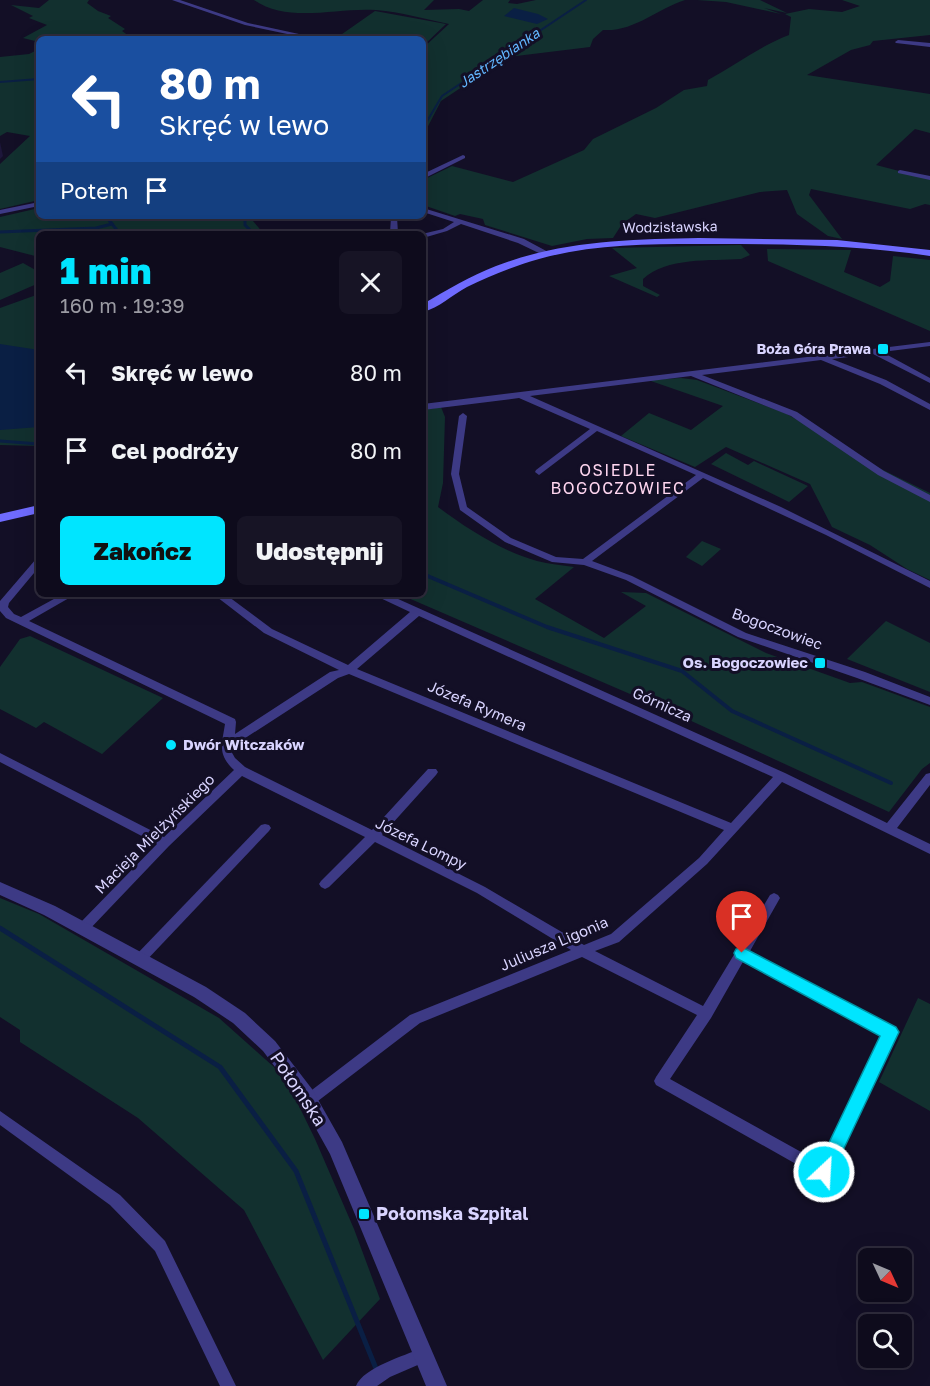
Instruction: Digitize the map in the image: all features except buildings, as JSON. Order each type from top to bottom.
[{"type":"main road","name":"Wodzisławska","points":[[426,307],[473,278],[534,256],[608,244],[795,240],[859,244],[930,253]]},
{"type":"main road","points":[[0,518],[36,510]]},
{"type":"street","points":[[175,0],[248,24],[305,36]]},
{"type":"street","points":[[898,42],[930,45]]},
{"type":"street","points":[[426,176],[463,157]]},
{"type":"street","points":[[900,172],[930,178]]},
{"type":"street","points":[[0,213],[36,205]]},
{"type":"street","points":[[426,211],[524,243],[546,253]]},
{"type":"street","points":[[426,235],[445,230],[460,222]]},
{"type":"street","points":[[524,243],[534,256]]},
{"type":"street","points":[[426,407],[930,344]]},
{"type":"street","points":[[874,350],[930,381]]},
{"type":"street","points":[[821,356],[883,382],[930,407]]},
{"type":"street","points":[[691,373],[794,414],[881,473],[930,499]]},
{"type":"street","points":[[518,394],[701,476],[741,490],[871,553],[930,585]]},
{"type":"street","name":"Bogoczowiec","points":[[463,416],[455,474],[463,508],[508,540],[555,560],[585,562],[665,594],[742,635],[930,701]]},
{"type":"street","points":[[539,472],[596,428]]},
{"type":"street","points":[[585,562],[701,476]]},
{"type":"street","points":[[36,565],[4,602],[3,608],[10,615],[231,722],[226,751],[231,761],[241,770]]},
{"type":"street","points":[[22,621],[66,597]]},
{"type":"street","name":"Józefa Rymera","points":[[222,597],[268,631],[350,670],[733,829]]},
{"type":"street","name":"Górnicza","points":[[386,597],[781,776],[930,849]]},
{"type":"street","points":[[228,744],[334,675],[350,670],[418,611]]},
{"type":"street","points":[[0,757],[165,843]]},
{"type":"street","name":"Józefa Lompy","points":[[241,770],[481,890],[585,952],[706,1014]]},
{"type":"street","name":"Macieja Mielżyńskiego","points":[[83,928],[165,843],[241,770]]},
{"type":"street","points":[[325,884],[373,837],[432,772]]},
{"type":"street","name":"Juliusza Ligonia","points":[[309,1100],[415,1019],[615,938],[638,921],[703,861],[781,776]]},
{"type":"street","points":[[889,829],[930,777]]},
{"type":"street","points":[[139,960],[265,828]]},
{"type":"street","name":"Połomska","points":[[0,888],[83,928],[199,992],[238,1016],[266,1043],[291,1072],[337,1150],[422,1356],[437,1386]]},
{"type":"street","points":[[742,953],[890,1032],[824,1172],[662,1080],[706,1014],[774,898]]},
{"type":"street","points":[[0,1117],[115,1200],[160,1246],[228,1386]]},
{"type":"street","points":[[364,1386],[385,1371],[422,1356]]},
{"type":"green space","points":[[49,0],[89,0],[87,3],[111,16],[108,18],[125,29],[122,31],[129,36],[36,36],[36,41],[23,38],[47,25],[29,18],[33,16],[11,5],[39,8]]},
{"type":"green space","points":[[254,0],[434,0],[424,10],[469,11],[483,0],[510,0],[508,3],[517,4],[536,0],[685,0],[635,24],[614,30],[603,30],[593,39],[590,47],[507,57],[441,101],[426,130],[426,45],[449,24],[376,10],[298,13],[268,7]]},
{"type":"green space","points":[[697,0],[760,0],[787,13],[764,8],[781,14],[726,2]]},
{"type":"green space","points":[[842,0],[930,0],[930,35],[873,41],[870,45],[851,50],[807,75],[930,94],[930,133],[915,129],[876,165],[930,179],[930,205],[925,204],[910,209],[811,189],[809,195],[842,239],[828,236],[797,214],[787,190],[760,192],[655,218],[636,214],[622,224],[613,238],[587,239],[552,246],[485,225],[483,219],[460,214],[455,216],[426,206],[426,179],[452,166],[513,182],[584,150],[593,139],[656,108],[684,90],[707,86],[708,80],[758,50],[789,35],[791,17],[785,14],[809,9],[842,12],[860,6]]},
{"type":"green space","points":[[375,11],[446,24],[426,43],[426,36],[339,36]]},
{"type":"green space","points":[[36,50],[36,201],[0,209],[0,164],[30,136],[7,132],[0,136],[0,57],[29,54]]},
{"type":"green space","points":[[36,209],[36,219],[254,219],[261,231],[36,231],[36,256],[0,247],[0,217]]},
{"type":"green space","points":[[741,245],[750,255],[741,259],[703,260],[676,264],[653,272],[643,279],[643,286],[660,295],[657,297],[609,276],[637,268],[612,248]]},
{"type":"green space","points":[[767,249],[851,250],[844,272],[880,287],[890,281],[893,256],[930,260],[930,331],[768,261]]},
{"type":"green space","points":[[23,263],[36,270],[36,284],[0,300],[0,273]]},
{"type":"green space","points":[[36,295],[36,446],[0,445],[0,308]]},
{"type":"green space","points":[[681,378],[697,380],[787,414],[879,468],[930,493],[930,580],[907,569],[870,545],[832,527],[810,484],[726,447],[695,467],[621,436],[649,413],[691,430],[723,406],[648,380]]},
{"type":"green space","points":[[441,407],[445,417],[443,483],[438,507],[473,531],[511,552],[537,561],[574,567],[535,599],[604,638],[646,606],[621,592],[646,593],[766,653],[850,683],[862,682],[930,707],[930,763],[922,769],[889,812],[674,713],[406,597],[426,597],[426,410]]},
{"type":"green space","points":[[726,453],[748,465],[754,461],[808,486],[789,502],[711,464]]},
{"type":"green space","points":[[702,541],[721,549],[702,566],[686,557]]},
{"type":"green space","points":[[886,621],[930,643],[930,692],[847,659]]},
{"type":"green space","points":[[30,636],[163,698],[102,754],[44,722],[36,728],[0,709],[0,667],[20,639]]},
{"type":"green space","points":[[0,898],[39,914],[219,1018],[274,1067],[297,1102],[315,1139],[354,1229],[380,1299],[323,1360],[244,1210],[138,1118],[20,1042],[20,1030],[0,1017]]},
{"type":"green space","points":[[918,998],[930,1004],[930,1111],[879,1082]]},
{"type":"water","points":[[514,8],[548,19],[537,24],[504,16]]},
{"type":"water","points":[[0,344],[36,350],[36,427],[0,430]]},
{"type":"waterway","name":"Jastrzębianka","points":[[426,123],[442,96],[586,0]]},
{"type":"waterway","points":[[0,82],[36,79]]},
{"type":"waterway","name":"Jastrzębianka","points":[[245,219],[245,225],[251,231]]},
{"type":"waterway","points":[[109,220],[118,231]]},
{"type":"waterway","points":[[0,232],[96,228],[112,224]]},
{"type":"waterway","name":"Jastrzębianka","points":[[0,441],[36,444]]},
{"type":"waterway","points":[[426,575],[547,627],[682,671],[732,711],[891,783]]},
{"type":"waterway","points":[[0,928],[220,1067],[296,1171],[377,1371]]},
{"type":"place","name":"Boża Góra Prawa","points":[[883,349]]},
{"type":"place","name":"Os. Bogoczowiec","points":[[820,663]]},
{"type":"place","name":"Dwór Witczaków","points":[[171,745]]},
{"type":"place","name":"Połomska Szpital","points":[[364,1214]]},
{"type":"district","name":"OSIEDLE BOGOCZOWIEC","points":[[618,479]]},
{"type":"route","points":[[742,953],[890,1032],[824,1172]]}]
